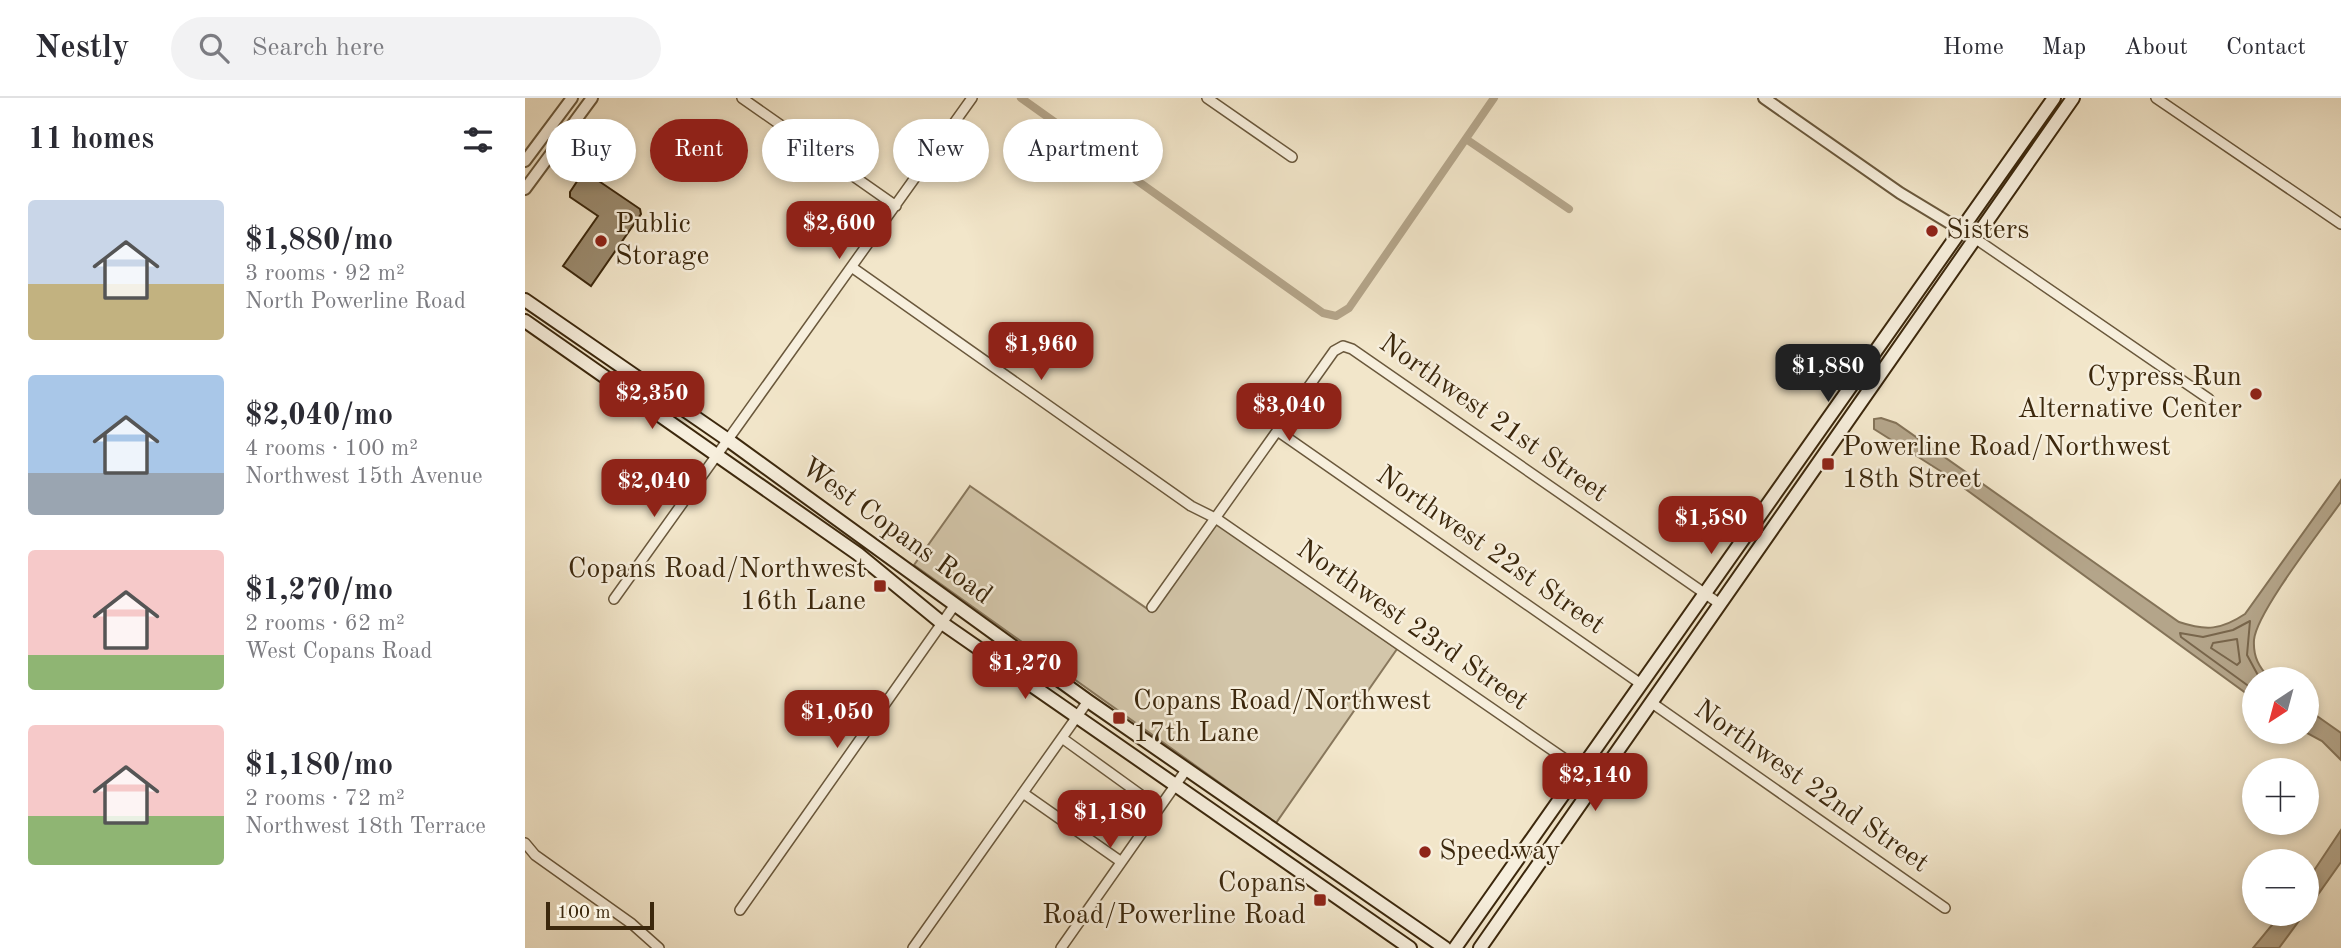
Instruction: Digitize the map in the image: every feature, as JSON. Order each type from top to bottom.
[{"type":"main road","points":[[1455,948],[2054,98]]},
{"type":"main road","points":[[1481,948],[2073,98]]},
{"type":"main road","name":"West Copans Road","points":[[525,300],[728,440],[1088,701],[1445,948]]},
{"type":"main road","name":"West Copans Road","points":[[525,321],[858,554],[942,623],[1410,948]]},
{"type":"main road","points":[[1839,434],[1838,419],[1862,385],[1861,373]]},
{"type":"main road","points":[[1593,753],[1591,771],[1596,782]]},
{"type":"street","points":[[525,161],[572,98]]},
{"type":"street","points":[[525,189],[591,98]]},
{"type":"street","points":[[742,98],[896,206]]},
{"type":"street","points":[[614,598],[853,268],[972,98]]},
{"type":"street","points":[[1206,98],[1293,157]]},
{"type":"street","points":[[2157,98],[2341,225]]},
{"type":"street","points":[[1772,100],[1900,192],[1976,239],[2209,399]]},
{"type":"street","name":"Northwest 23rd Street","points":[[853,268],[1191,506],[1217,519],[1581,770]]},
{"type":"street","name":"Northwest 21st Street","points":[[1279,432],[1334,351],[1343,346],[1352,349],[1720,604]]},
{"type":"street","points":[[1151,607],[1279,432]]},
{"type":"street","name":"Northwest 22st Street","points":[[1279,432],[1641,684]]},
{"type":"street","points":[[740,910],[954,606]]},
{"type":"street","points":[[913,948],[1088,701]]},
{"type":"street","name":"Northwest 22nd Street","points":[[1652,703],[1945,908]]},
{"type":"street","points":[[1062,738],[1159,807]]},
{"type":"street","points":[[1062,948],[1186,770]]},
{"type":"street","points":[[1023,793],[1120,862]]},
{"type":"street","points":[[525,843],[535,855],[632,923],[659,948]]},
{"type":"shaded area","points":[[970,486],[1152,612],[1215,522],[1397,649],[1276,823],[914,565]]},
{"type":"water","points":[[1881,418],[1896,423],[2179,622],[2197,627],[2221,626],[2245,614],[2341,480],[2341,502],[2266,611],[2254,640],[2256,657],[2261,667],[2242,667],[2242,690],[1942,472],[1874,429],[1874,419]]},
{"type":"water","points":[[2319,717],[2341,733],[2341,760],[2319,739]]},
{"type":"water","points":[[2341,830],[2341,862],[2319,893],[2319,863]]},
{"type":"water","points":[[2271,926],[2295,926],[2279,948],[2253,948]]},
{"type":"building","name":"Public Storage","points":[[577,182],[600,182],[640,209],[641,214],[591,286],[563,266],[598,216],[570,197]]},
{"type":"waterway","points":[[1021,98],[1323,313],[1336,316],[1349,308],[1494,98]]},
{"type":"waterway","points":[[1466,139],[1569,209]]},
{"type":"place","name":"Sisters","points":[[1932,231]]},
{"type":"place","name":"Public Storage","points":[[601,241]]},
{"type":"place","name":"Cypress Run Alternative Center","points":[[2256,394]]},
{"type":"place","name":"Powerline Road/Northwest 18th Street","points":[[1828,464]]},
{"type":"place","name":"Copans Road/Northwest 16th Lane","points":[[880,586]]},
{"type":"place","name":"Copans Road/Northwest 17th Lane","points":[[1119,718]]},
{"type":"place","name":"Speedway","points":[[1425,852]]},
{"type":"place","name":"Copans Road/Powerline Road","points":[[1320,900]]}]
